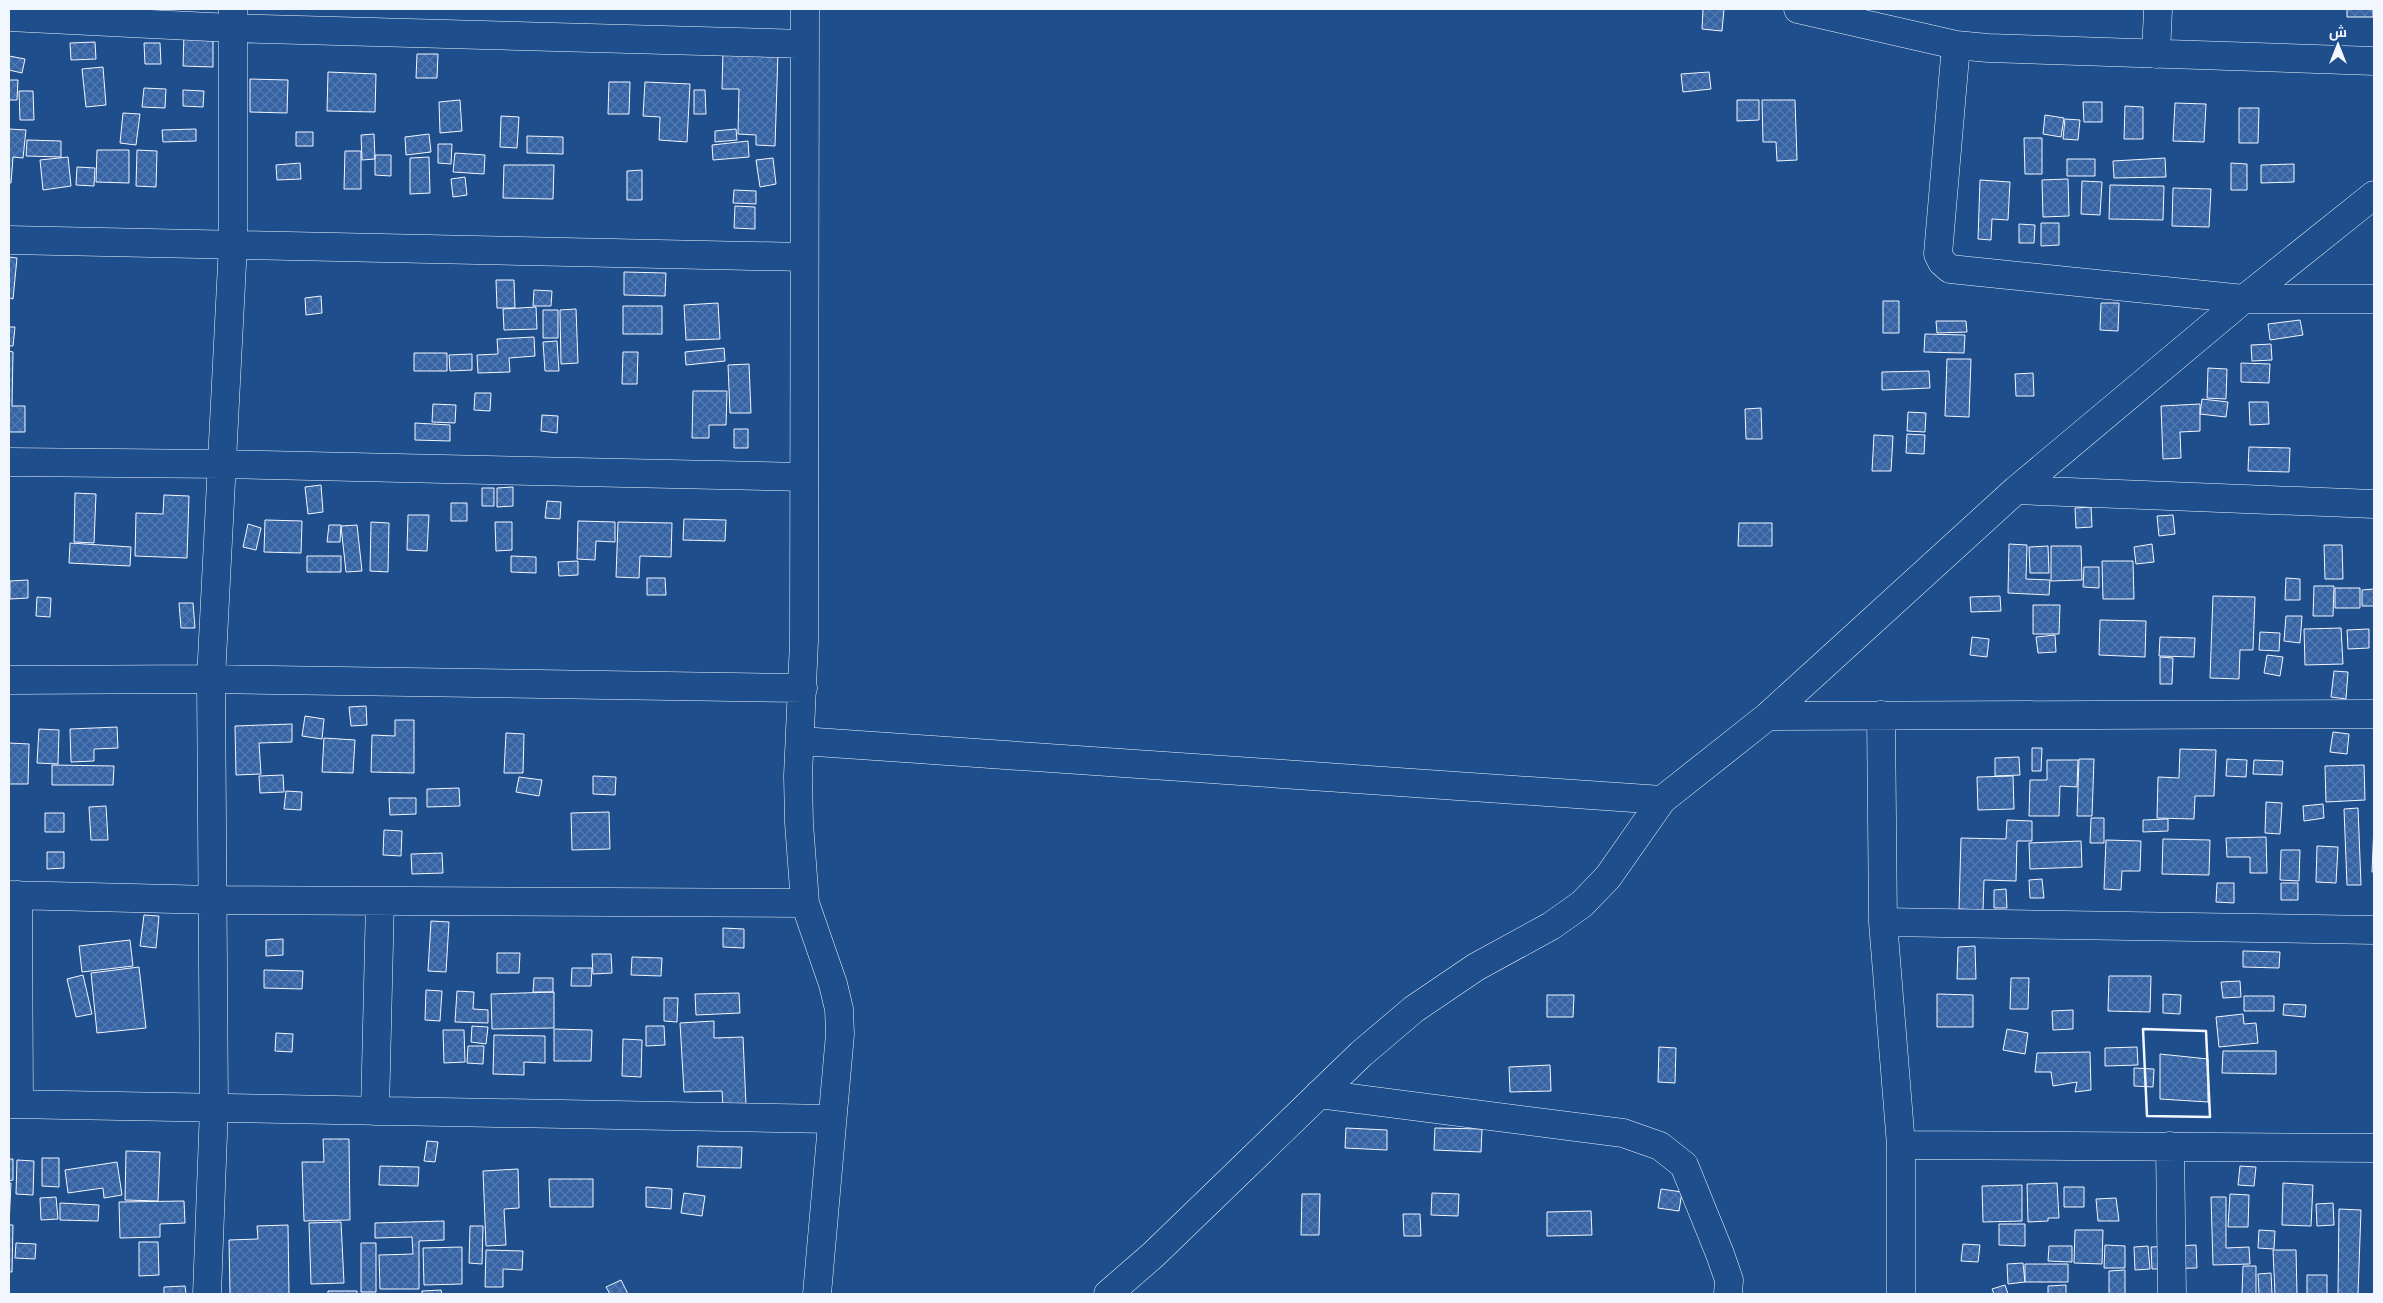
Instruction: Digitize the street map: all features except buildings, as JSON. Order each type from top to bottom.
[{"type":"street","points":[[9,17],[15,9]]},
{"type":"street","points":[[805,9],[803,688],[799,824],[805,903],[839,1009],[838,1073],[832,1119],[817,1294]]},
{"type":"street","points":[[1798,9],[1956,45],[1988,48],[2374,61]]},
{"type":"street","points":[[2156,54],[2158,9]]},
{"type":"street","points":[[9,17],[232,19],[805,44]]},
{"type":"street","points":[[207,1294],[214,1108],[211,679],[233,244],[232,19]]},
{"type":"street","points":[[1956,45],[1938,254],[1942,262],[1950,269],[2244,299],[2374,298]]},
{"type":"street","points":[[1108,1294],[1153,1255],[1361,1054],[1414,1009],[1476,966],[1551,926],[1582,904],[1608,877],[1662,800],[1768,716],[2016,490],[2244,299],[2374,195]]},
{"type":"street","points":[[9,240],[804,257]]},
{"type":"street","points":[[9,462],[222,464],[804,477]]},
{"type":"street","points":[[2016,490],[2374,504]]},
{"type":"street","points":[[9,680],[211,679],[803,688]]},
{"type":"street","points":[[1768,716],[2374,714]]},
{"type":"street","points":[[1881,715],[1883,922],[1901,1145],[1901,1294]]},
{"type":"street","points":[[801,742],[1662,800]]},
{"type":"street","points":[[805,903],[214,900],[13,895],[14,1104],[832,1119]]},
{"type":"street","points":[[375,1112],[380,901]]},
{"type":"street","points":[[1883,922],[2374,930]]},
{"type":"street","points":[[1319,1094],[1623,1133],[1660,1146],[1684,1165],[1729,1280],[1728,1294]]},
{"type":"street","points":[[1901,1145],[2374,1148]]},
{"type":"street","points":[[2170,1146],[2172,1294]]},
{"type":"wall","points":[[2143,1029],[2206,1031],[2210,1117],[2147,1116],[2143,1029]]}]
